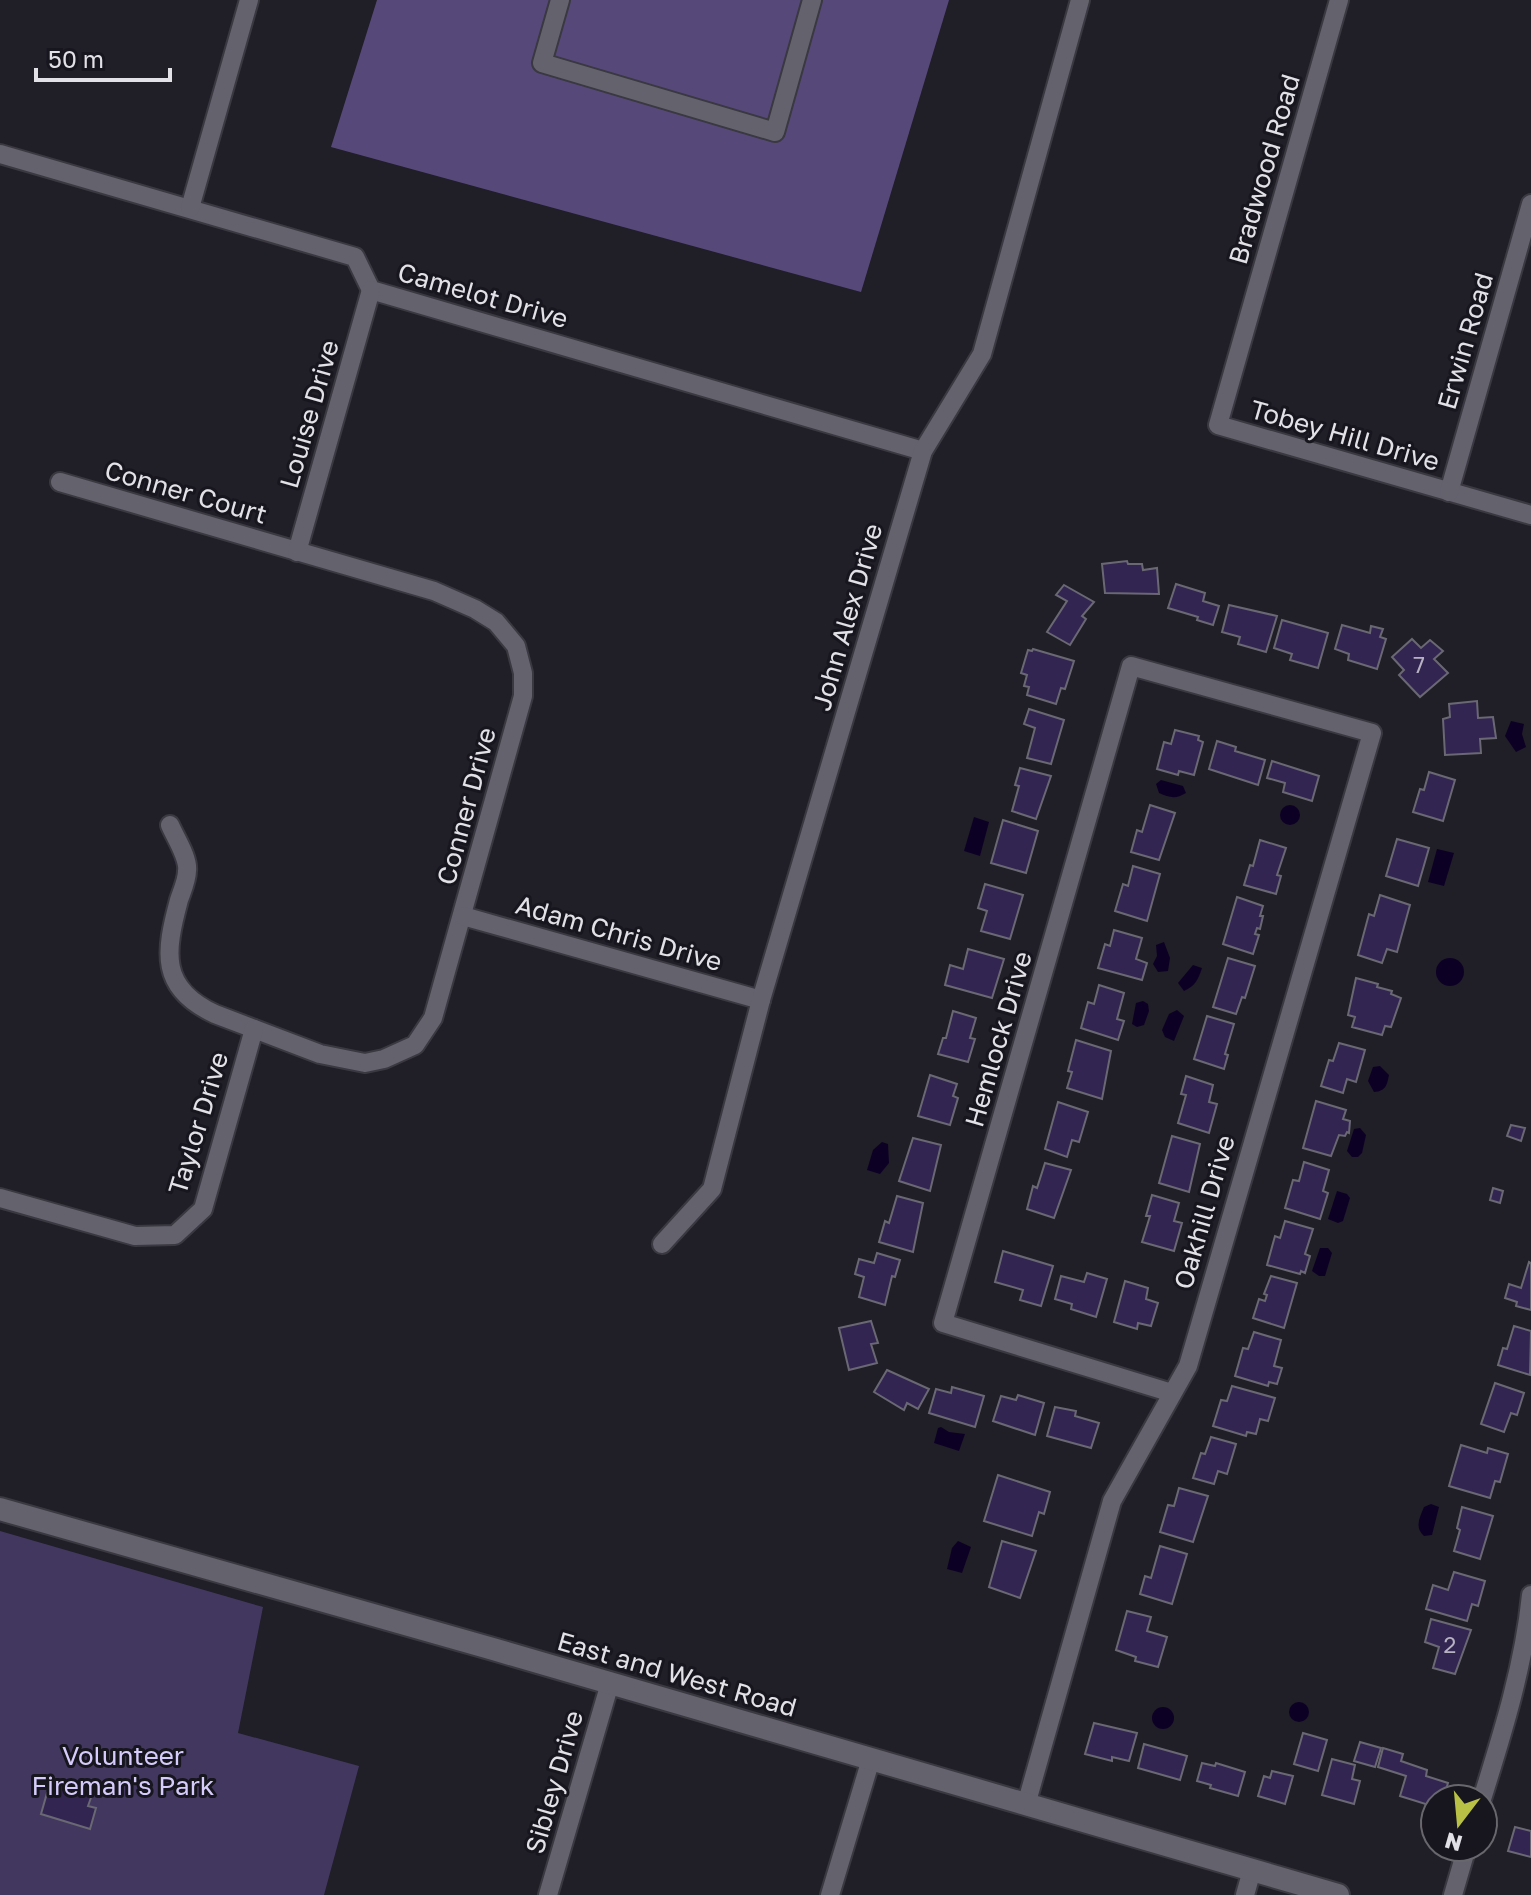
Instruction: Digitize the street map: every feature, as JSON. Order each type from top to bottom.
[{"type":"street","points":[[190,208],[249,0]]},
{"type":"street","points":[[560,0],[542,63],[775,132],[812,0]]},
{"type":"street","name":"John Alex Drive","points":[[662,1244],[712,1189],[761,1000],[923,451],[982,354],[1080,0]]},
{"type":"street","name":"Bradwood Road","points":[[1239,352],[1339,0]]},
{"type":"street","name":"Camelot Drive","points":[[0,154],[355,257],[371,290],[923,451]]},
{"type":"street","name":"Erwin Road","points":[[1449,492],[1531,204]]},
{"type":"street","name":"Louise Drive","points":[[297,552],[371,290]]},
{"type":"street","name":"Tobey Hill Drive","points":[[1239,352],[1218,425],[1531,515]]},
{"type":"street","name":"Conner Court","points":[[60,482],[297,552]]},
{"type":"street","name":"Conner Drive","points":[[170,825],[188,868],[168,948],[170,966],[176,983],[198,1006],[320,1054],[365,1063],[384,1059],[415,1045],[433,1018],[463,916],[523,696],[523,673],[516,646],[496,622],[434,591],[297,552]]},
{"type":"street","name":"Hemlock Drive","points":[[1172,1393],[943,1323],[1131,666],[1259,701]]},
{"type":"street","name":"Oakhill Drive","points":[[1026,1805],[1112,1501],[1188,1366],[1372,733],[1259,701]]},
{"type":"street","name":"Adam Chris Drive","points":[[463,916],[761,1000]]},
{"type":"street","name":"Taylor Drive","points":[[0,1198],[135,1236],[175,1235],[203,1209],[254,1029]]},
{"type":"street","name":"East and West Road","points":[[0,1509],[1338,1895]]},
{"type":"street","points":[[1487,1783],[1513,1699],[1531,1595]]},
{"type":"street","name":"Sibley Drive","points":[[548,1895],[610,1683]]},
{"type":"street","points":[[830,1895],[871,1759]]},
{"type":"street","points":[[1453,1895],[1462,1863]]},
{"type":"street","points":[[1245,1895],[1252,1870]]},
{"type":"green space","name":"Volunteer Fireman's Park","points":[[0,1531],[263,1607],[238,1733],[359,1766],[324,1895],[0,1895]]},
{"type":"shaded area","points":[[377,0],[949,0],[861,292],[331,147]]},
{"type":"shaded area","points":[[1511,721],[1524,724],[1522,734],[1526,747],[1516,752],[1505,736]]},
{"type":"shaded area","points":[[1161,780],[1183,786],[1186,793],[1173,797],[1159,793],[1156,784]]},
{"type":"shaded area","points":[[1286,805],[1294,805],[1300,815],[1294,825],[1286,825],[1280,819],[1280,811]]},
{"type":"shaded area","points":[[974,817],[989,822],[980,856],[964,851]]},
{"type":"shaded area","points":[[1437,849],[1454,853],[1444,886],[1428,882]]},
{"type":"shaded area","points":[[1164,942],[1170,958],[1168,971],[1158,972],[1153,964],[1157,956],[1156,945]]},
{"type":"shaded area","points":[[1450,958],[1460,962],[1464,972],[1460,982],[1450,986],[1440,982],[1436,972],[1440,962]]},
{"type":"shaded area","points":[[1193,965],[1202,968],[1196,982],[1184,991],[1178,983]]},
{"type":"shaded area","points":[[1143,1001],[1148,1004],[1149,1011],[1144,1025],[1137,1027],[1132,1024],[1136,1003]]},
{"type":"shaded area","points":[[1177,1010],[1184,1016],[1174,1041],[1165,1037],[1162,1030],[1169,1014]]},
{"type":"shaded area","points":[[1380,1066],[1389,1075],[1387,1085],[1374,1092],[1368,1081],[1373,1067]]},
{"type":"shaded area","points":[[1360,1128],[1366,1135],[1362,1153],[1352,1157],[1347,1151],[1354,1129]]},
{"type":"shaded area","points":[[882,1142],[888,1144],[889,1163],[880,1174],[867,1170],[873,1150]]},
{"type":"shaded area","points":[[1337,1191],[1350,1198],[1343,1221],[1338,1223],[1328,1219]]},
{"type":"shaded area","points":[[1320,1248],[1328,1248],[1332,1253],[1325,1276],[1312,1271]]},
{"type":"shaded area","points":[[941,1427],[949,1432],[965,1434],[959,1451],[934,1443]]},
{"type":"shaded area","points":[[1431,1504],[1439,1507],[1432,1535],[1424,1536],[1419,1522],[1424,1507]]},
{"type":"shaded area","points":[[958,1541],[971,1547],[962,1573],[947,1569],[952,1548]]},
{"type":"shaded area","points":[[1299,1702],[1306,1705],[1309,1712],[1306,1719],[1299,1722],[1292,1719],[1289,1712],[1292,1705]]},
{"type":"shaded area","points":[[1159,1707],[1167,1707],[1174,1718],[1167,1729],[1159,1729],[1152,1722],[1152,1714]]},
{"type":"building","points":[[1127,561],[1128,564],[1142,564],[1143,570],[1157,568],[1159,594],[1105,593],[1102,564]]},
{"type":"building","points":[[1176,584],[1205,593],[1203,601],[1219,606],[1213,625],[1168,608]]},
{"type":"building","points":[[1064,585],[1094,602],[1082,616],[1086,619],[1070,645],[1047,632],[1067,601],[1056,595]]},
{"type":"building","points":[[1229,605],[1277,616],[1266,652],[1238,644],[1240,637],[1222,632]]},
{"type":"building","points":[[1282,620],[1328,633],[1318,668],[1290,660],[1292,654],[1274,648]]},
{"type":"building","points":[[1342,625],[1370,633],[1371,626],[1383,629],[1380,637],[1386,639],[1377,669],[1348,660],[1349,654],[1335,649]]},
{"type":"building","points":[[1412,639],[1421,648],[1430,640],[1443,651],[1434,659],[1448,673],[1420,697],[1399,675],[1404,670],[1392,657]]},
{"type":"building","points":[[1028,650],[1074,661],[1065,689],[1061,688],[1056,704],[1027,695],[1029,687],[1024,686],[1027,675],[1021,673]]},
{"type":"building","points":[[1477,701],[1478,718],[1493,717],[1496,738],[1480,739],[1481,753],[1445,755],[1443,719],[1450,717],[1449,704]]},
{"type":"building","points":[[1029,709],[1064,720],[1051,764],[1027,758],[1035,728],[1024,724]]},
{"type":"building","points":[[1175,730],[1199,736],[1198,740],[1203,742],[1194,775],[1179,771],[1178,775],[1157,769],[1164,742],[1171,744]]},
{"type":"building","points":[[1217,741],[1236,747],[1235,751],[1265,760],[1258,785],[1209,769]]},
{"type":"building","points":[[1272,761],[1319,776],[1312,801],[1283,792],[1285,783],[1267,778]]},
{"type":"building","points":[[1020,768],[1051,776],[1036,819],[1012,811]]},
{"type":"building","points":[[1429,772],[1455,780],[1443,821],[1413,812]]},
{"type":"building","points":[[1150,805],[1175,813],[1159,860],[1131,852],[1137,830],[1142,832]]},
{"type":"building","points":[[1003,820],[1038,831],[1026,873],[991,863]]},
{"type":"building","points":[[1397,839],[1429,848],[1418,886],[1386,876]]},
{"type":"building","points":[[1260,840],[1286,848],[1277,875],[1281,876],[1276,894],[1244,885]]},
{"type":"building","points":[[1133,866],[1160,874],[1147,921],[1115,911],[1123,884],[1128,886]]},
{"type":"building","points":[[985,884],[1023,895],[1010,939],[981,931],[987,911],[978,908]]},
{"type":"building","points":[[1380,895],[1410,905],[1397,952],[1387,949],[1382,963],[1358,955],[1369,914],[1374,916]]},
{"type":"building","points":[[1237,897],[1263,906],[1253,954],[1223,944]]},
{"type":"building","points":[[1114,930],[1142,938],[1136,959],[1147,963],[1142,980],[1098,968],[1105,944],[1110,946]]},
{"type":"building","points":[[968,949],[1004,959],[992,998],[945,985],[950,965],[963,969]]},
{"type":"building","points":[[1228,958],[1255,966],[1245,998],[1242,997],[1236,1014],[1213,1007]]},
{"type":"building","points":[[1356,978],[1378,984],[1377,987],[1392,991],[1391,994],[1401,998],[1391,1027],[1385,1026],[1382,1035],[1352,1027],[1355,1017],[1348,1015]]},
{"type":"building","points":[[1099,985],[1124,993],[1117,1019],[1124,1021],[1118,1040],[1081,1028],[1088,1002],[1094,1004]]},
{"type":"building","points":[[953,1011],[976,1018],[970,1038],[975,1039],[968,1062],[938,1054]]},
{"type":"building","points":[[1207,1016],[1234,1024],[1224,1069],[1194,1059]]},
{"type":"building","points":[[1076,1040],[1111,1051],[1102,1099],[1067,1088]]},
{"type":"building","points":[[1339,1043],[1365,1050],[1356,1082],[1347,1079],[1343,1093],[1321,1086],[1329,1060],[1333,1061]]},
{"type":"building","points":[[930,1075],[957,1084],[953,1096],[958,1098],[950,1125],[918,1116]]},
{"type":"building","points":[[1186,1076],[1213,1085],[1209,1102],[1217,1104],[1209,1133],[1178,1123],[1186,1095],[1181,1094]]},
{"type":"building","points":[[1316,1101],[1346,1110],[1343,1119],[1350,1121],[1349,1133],[1339,1135],[1331,1156],[1303,1148]]},
{"type":"building","points":[[1058,1102],[1088,1112],[1079,1142],[1072,1140],[1067,1157],[1045,1149]]},
{"type":"building","points":[[1511,1125],[1525,1128],[1521,1141],[1507,1136]]},
{"type":"building","points":[[1172,1136],[1200,1144],[1189,1192],[1159,1183]]},
{"type":"building","points":[[913,1138],[941,1145],[930,1191],[899,1181]]},
{"type":"building","points":[[1304,1162],[1329,1170],[1323,1191],[1328,1193],[1320,1219],[1285,1208],[1293,1180],[1299,1181]]},
{"type":"building","points":[[1045,1163],[1071,1170],[1054,1218],[1027,1209],[1033,1186],[1037,1188]]},
{"type":"building","points":[[1493,1188],[1503,1191],[1500,1203],[1490,1200]]},
{"type":"building","points":[[1152,1195],[1179,1203],[1174,1221],[1182,1223],[1174,1251],[1142,1242],[1150,1216],[1146,1216]]},
{"type":"building","points":[[897,1196],[923,1203],[913,1252],[879,1242]]},
{"type":"building","points":[[1285,1221],[1313,1229],[1305,1254],[1310,1256],[1305,1273],[1267,1265],[1275,1236],[1280,1238]]},
{"type":"building","points":[[1003,1251],[1053,1266],[1041,1306],[1020,1300],[1023,1290],[995,1282]]},
{"type":"building","points":[[877,1253],[900,1260],[895,1277],[892,1276],[885,1305],[859,1297],[864,1277],[855,1274],[859,1259],[874,1263]]},
{"type":"building","points":[[1529,1262],[1531,1310],[1516,1306],[1517,1302],[1505,1298],[1509,1284],[1521,1288]]},
{"type":"building","points":[[1087,1273],[1107,1279],[1096,1317],[1071,1309],[1072,1304],[1055,1299],[1061,1276],[1084,1282]]},
{"type":"building","points":[[1271,1276],[1297,1283],[1284,1328],[1253,1318],[1259,1299],[1265,1301],[1267,1295],[1264,1294]]},
{"type":"building","points":[[1125,1281],[1148,1288],[1146,1299],[1158,1303],[1151,1326],[1138,1323],[1137,1329],[1114,1322]]},
{"type":"building","points":[[871,1321],[878,1343],[871,1344],[877,1363],[849,1370],[839,1328]]},
{"type":"building","points":[[1514,1326],[1531,1331],[1530,1375],[1498,1365]]},
{"type":"building","points":[[1254,1332],[1281,1340],[1274,1366],[1282,1368],[1277,1384],[1269,1382],[1268,1386],[1235,1376],[1243,1348],[1248,1349]]},
{"type":"building","points":[[887,1370],[929,1389],[918,1409],[907,1403],[904,1410],[874,1392]]},
{"type":"building","points":[[1495,1383],[1524,1393],[1517,1415],[1511,1413],[1504,1432],[1481,1424]]},
{"type":"building","points":[[1232,1386],[1275,1398],[1268,1421],[1260,1419],[1256,1434],[1247,1432],[1246,1436],[1213,1426],[1221,1400],[1227,1401]]},
{"type":"building","points":[[952,1387],[984,1396],[975,1427],[929,1413],[936,1389],[951,1393]]},
{"type":"building","points":[[1018,1395],[1044,1403],[1035,1435],[993,1421],[1001,1396],[1016,1400]]},
{"type":"building","points":[[1055,1407],[1076,1411],[1075,1416],[1099,1423],[1091,1448],[1047,1436]]},
{"type":"building","points":[[1211,1437],[1236,1444],[1227,1474],[1218,1471],[1214,1484],[1193,1478],[1201,1453],[1205,1454]]},
{"type":"building","points":[[1461,1445],[1487,1453],[1488,1448],[1508,1454],[1500,1482],[1495,1481],[1490,1498],[1449,1486]]},
{"type":"building","points":[[998,1475],[1050,1492],[1044,1514],[1039,1512],[1032,1536],[984,1521]]},
{"type":"building","points":[[1179,1488],[1208,1496],[1193,1542],[1160,1532],[1168,1505],[1174,1506]]},
{"type":"building","points":[[1462,1507],[1493,1516],[1480,1559],[1454,1551]]},
{"type":"building","points":[[1002,1541],[1036,1551],[1020,1598],[989,1587]]},
{"type":"building","points":[[1160,1546],[1187,1554],[1172,1604],[1140,1594],[1145,1576],[1151,1578]]},
{"type":"building","points":[[1454,1572],[1485,1581],[1478,1606],[1472,1604],[1467,1621],[1426,1609],[1433,1585],[1448,1590]]},
{"type":"building","points":[[1127,1611],[1151,1617],[1147,1631],[1167,1637],[1158,1667],[1135,1661],[1136,1657],[1116,1650]]},
{"type":"building","points":[[1431,1619],[1471,1630],[1455,1674],[1433,1668],[1439,1647],[1425,1642]]},
{"type":"building","points":[[1094,1723],[1137,1733],[1129,1761],[1112,1757],[1112,1761],[1085,1754]]},
{"type":"building","points":[[1303,1733],[1327,1740],[1318,1771],[1294,1764]]},
{"type":"building","points":[[1360,1742],[1381,1748],[1375,1767],[1354,1761]]},
{"type":"building","points":[[1144,1744],[1187,1756],[1180,1780],[1138,1768]]},
{"type":"building","points":[[1383,1748],[1403,1754],[1401,1761],[1427,1770],[1426,1776],[1448,1783],[1419,1783],[1419,1802],[1400,1796],[1406,1776],[1378,1767]]},
{"type":"building","points":[[1332,1759],[1355,1765],[1352,1779],[1360,1781],[1354,1804],[1322,1795]]},
{"type":"building","points":[[1202,1763],[1215,1766],[1216,1763],[1245,1772],[1238,1796],[1197,1781]]},
{"type":"building","points":[[1272,1771],[1293,1776],[1285,1804],[1258,1796],[1264,1776],[1270,1778]]},
{"type":"building","points":[[59,1782],[93,1792],[88,1806],[96,1808],[90,1829],[41,1814],[47,1793],[55,1795]]},
{"type":"building","points":[[1515,1827],[1531,1831],[1531,1857],[1508,1851]]}]
